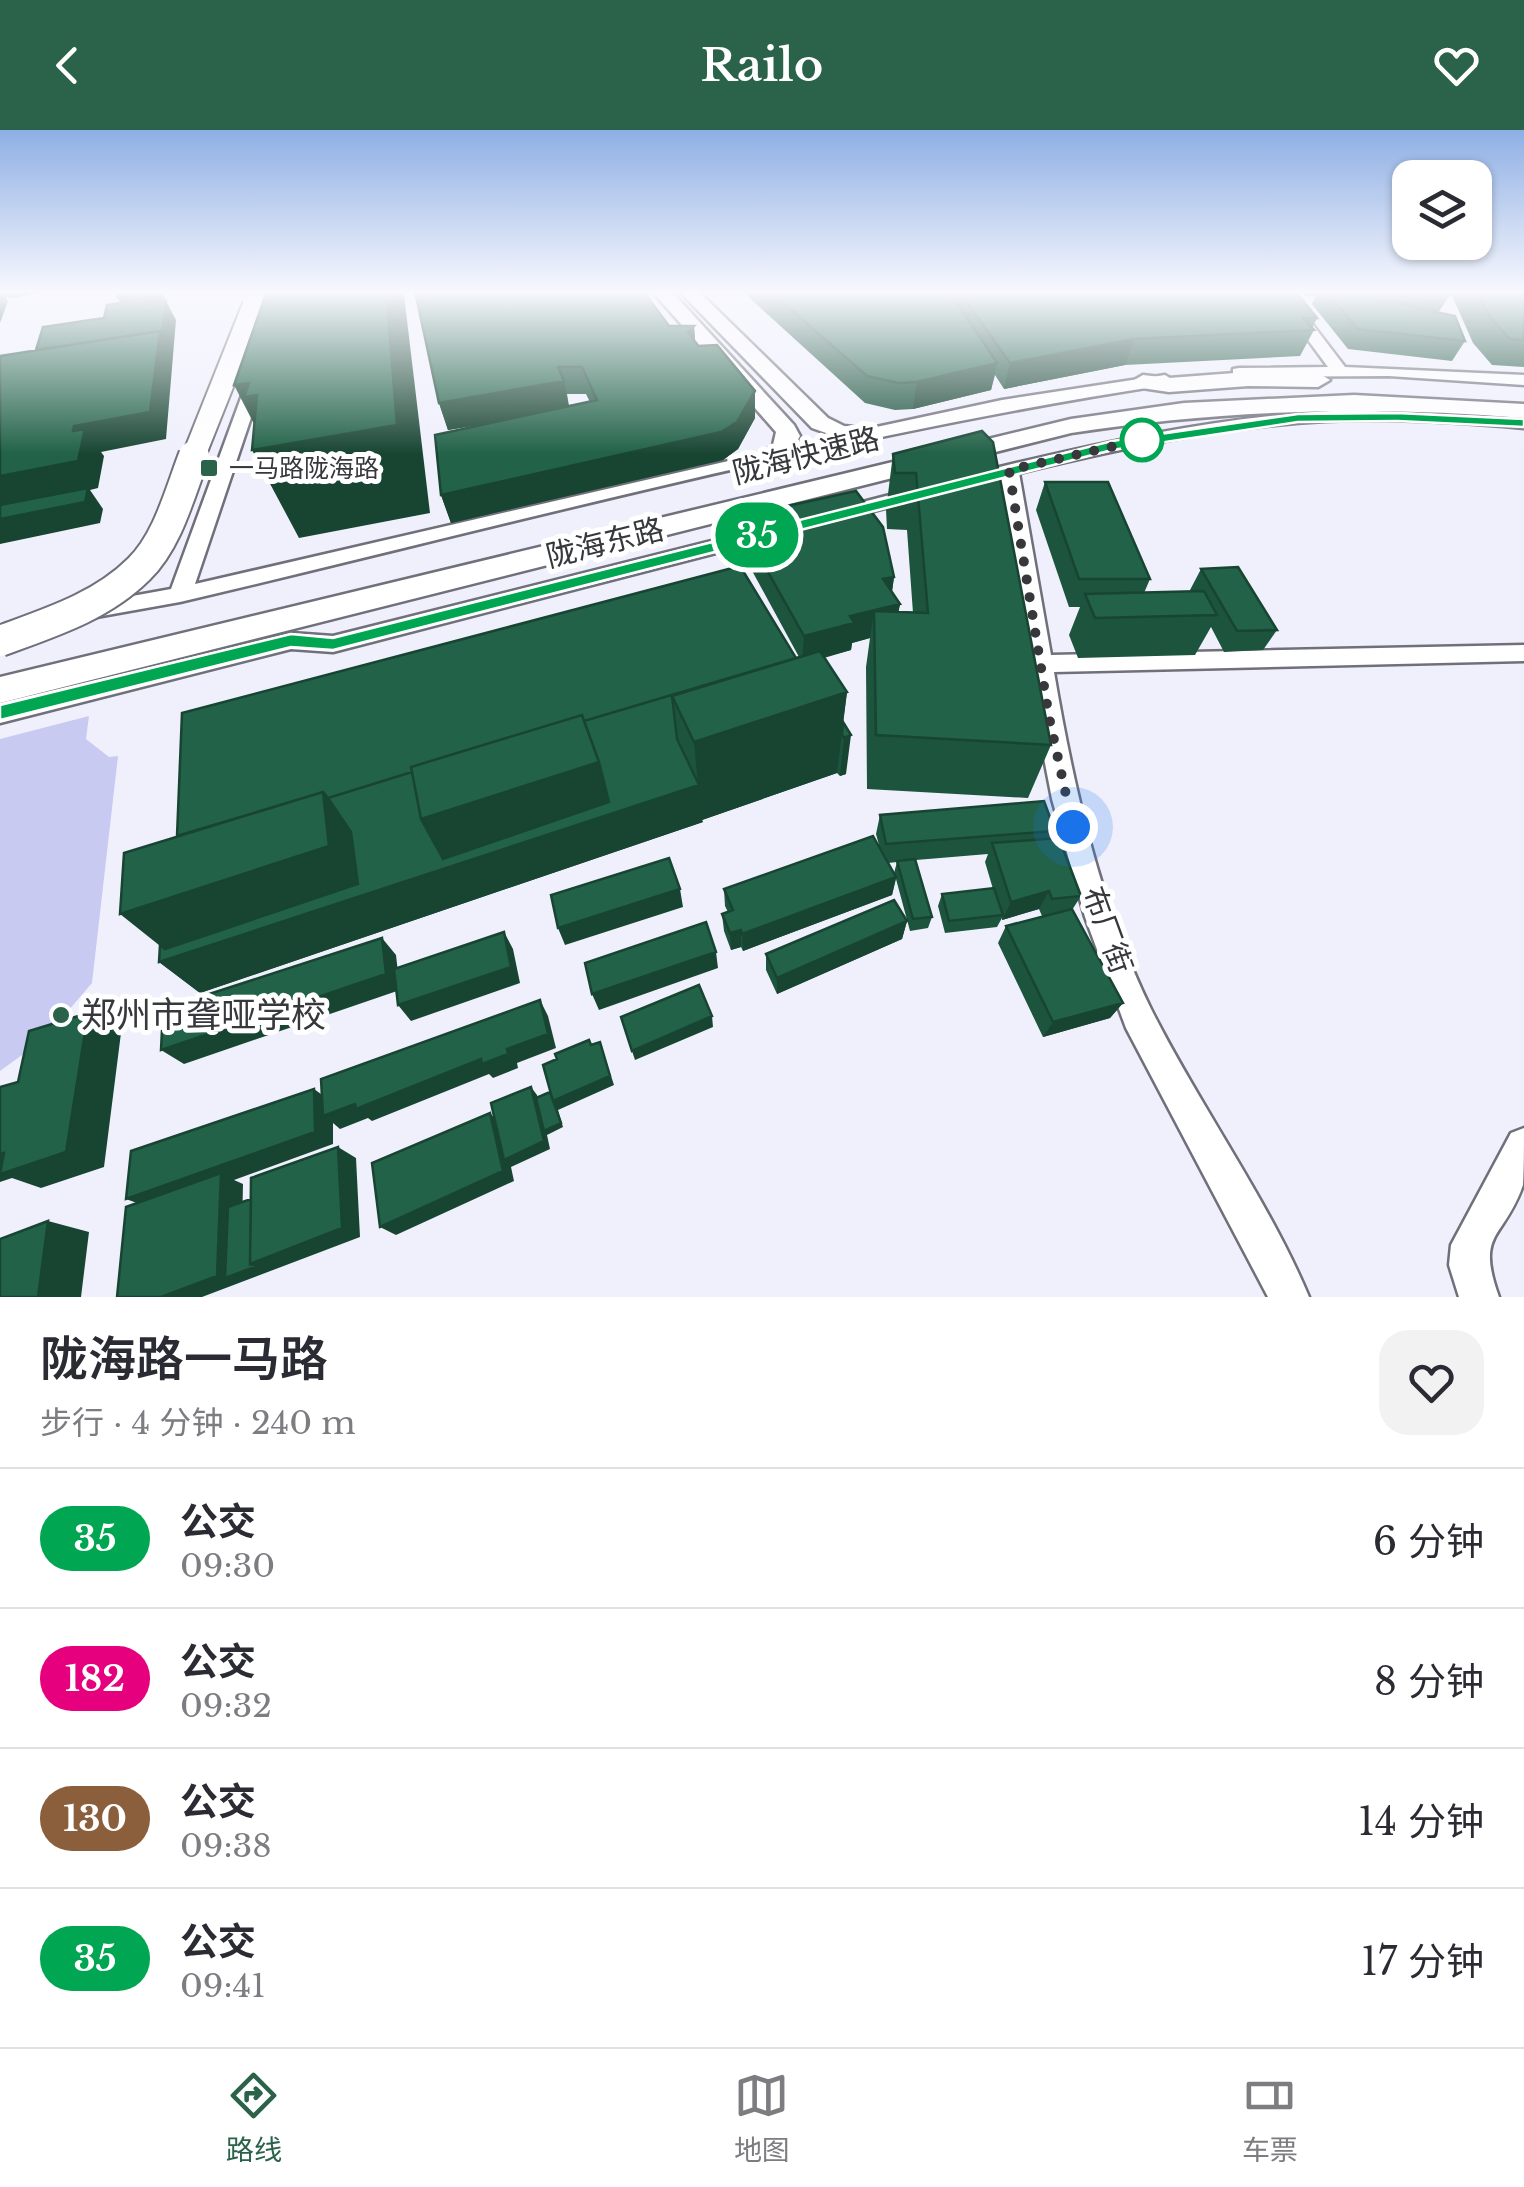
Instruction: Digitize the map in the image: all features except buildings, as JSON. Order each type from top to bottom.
[{"type":"highway","points":[[0,640],[84,609],[141,568],[166,527],[241,345]]},
{"type":"highway","points":[[1143,382],[1169,385],[1248,379],[1524,389]]},
{"type":"highway","name":"陇海快速路","points":[[0,666],[849,458],[1064,411],[1249,392],[1385,392],[1524,399]]},
{"type":"highway","name":"陇海快速路","points":[[0,690],[984,446],[1131,416],[1244,406],[1390,404],[1524,411]]},
{"type":"highway","points":[[291,641],[1112,429],[1230,412],[1244,406]]},
{"type":"main road","points":[[709,345],[789,436],[785,446],[762,461]]},
{"type":"main road","points":[[742,345],[820,423],[840,432],[867,434]]},
{"type":"street","points":[[1320,345],[1339,370]]},
{"type":"street","points":[[180,595],[266,352]]},
{"type":"street","name":"陇海东路","points":[[0,627],[180,595],[1002,405],[1143,382],[1339,370],[1524,380]]},
{"type":"street","name":"陇海东路","points":[[0,713],[291,641],[333,644],[1009,470],[1141,440],[1298,418],[1524,423]]},
{"type":"street","name":"布厂街","points":[[1009,470],[1049,717],[1076,836],[1132,1000],[1289,1297]]},
{"type":"street","points":[[1042,664],[1524,652]]},
{"type":"street","points":[[1479,1297],[1468,1265],[1470,1244],[1524,1146]]},
{"type":"shaded area","points":[[89,716],[86,739],[109,757],[118,756],[92,983],[44,1039],[0,1071],[0,739]]},
{"type":"bus line","name":"35","points":[[0,713],[291,641],[333,644],[1009,470],[1141,440],[1298,418],[1370,416],[1524,423]]},
{"type":"place","name":"一马路陇海路","points":[[209,468]]},
{"type":"place","name":"郑州市聋哑学校","points":[[61,1015]]},
{"type":"route","points":[[1073,827],[1049,717],[1009,470],[1142,440]]}]
